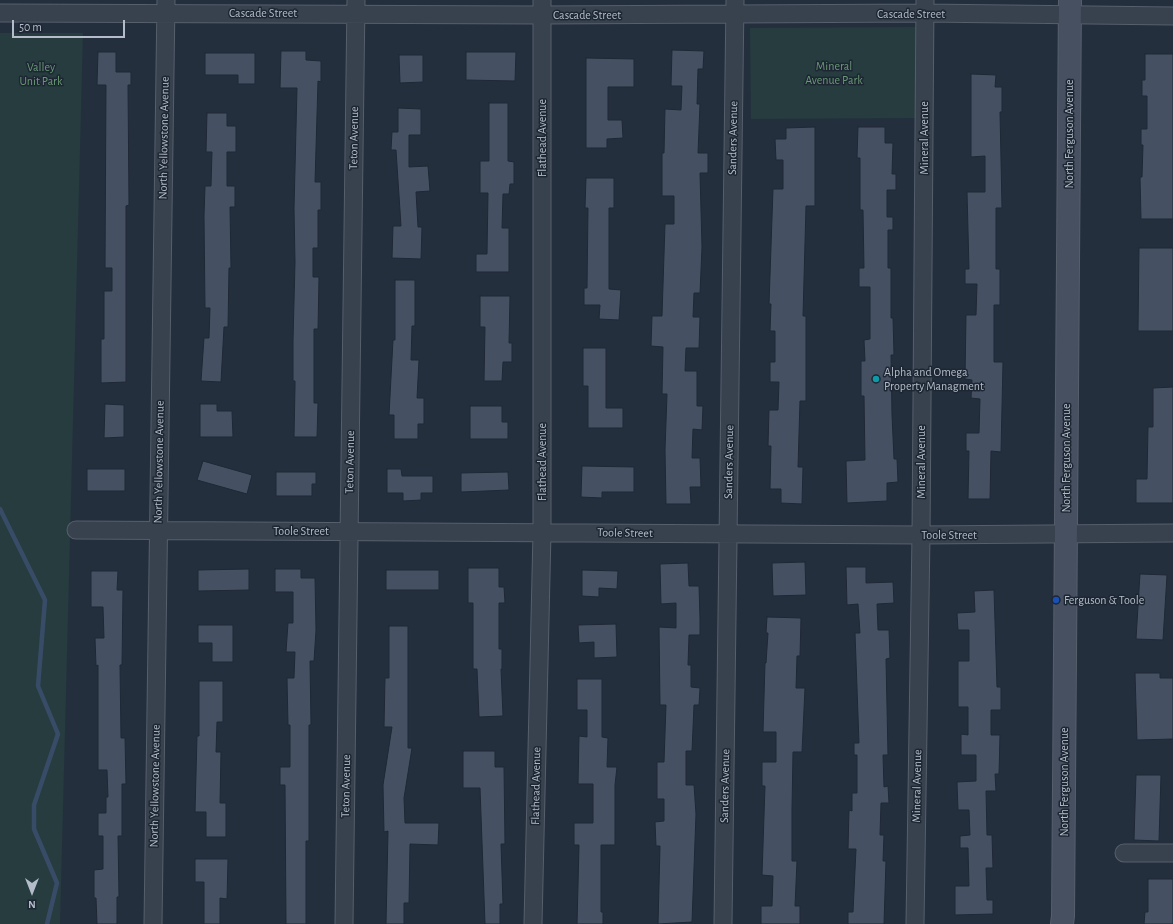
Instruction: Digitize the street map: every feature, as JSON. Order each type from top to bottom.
[{"type":"street","name":"Cascade Street","points":[[0,13],[166,6],[1070,7],[1173,16]]},
{"type":"street","name":"North Yellowstone Avenue","points":[[153,924],[166,6]]},
{"type":"street","name":"Teton Avenue","points":[[344,924],[356,7]]},
{"type":"street","name":"Flathead Avenue","points":[[533,924],[542,532],[542,7]]},
{"type":"street","name":"Sanders Avenue","points":[[723,924],[735,7]]},
{"type":"street","name":"Mineral Avenue","points":[[915,924],[921,535],[925,7]]},
{"type":"street","name":"North Ferguson Avenue","points":[[1064,921],[1070,7]]},
{"type":"street","name":"Toole Street","points":[[76,530],[350,530],[921,535],[1173,533]]},
{"type":"street","points":[[1124,853],[1173,853]]},
{"type":"green space","name":"Mineral Avenue Park","points":[[918,27],[919,118],[751,119],[750,28]]},
{"type":"green space","name":"Valley Unit Park","points":[[0,33],[83,33],[60,924],[0,924]]},
{"type":"building","points":[[672,50],[704,51],[703,69],[698,69],[697,104],[700,104],[698,153],[708,153],[708,173],[700,173],[702,247],[700,293],[694,293],[693,317],[700,317],[699,348],[686,348],[685,371],[697,371],[697,406],[703,406],[702,430],[693,429],[692,458],[700,458],[701,487],[690,487],[691,504],[666,504],[665,450],[667,394],[662,394],[663,347],[651,346],[652,316],[662,316],[665,224],[674,224],[674,196],[662,196],[662,153],[664,153],[665,109],[681,110],[682,86],[671,86]]},
{"type":"building","points":[[281,51],[306,51],[306,60],[321,61],[321,82],[318,81],[315,182],[321,182],[321,210],[318,210],[318,248],[313,248],[313,277],[319,277],[318,329],[314,329],[314,403],[318,403],[317,437],[294,437],[294,209],[297,88],[280,88]]},
{"type":"building","points":[[98,52],[116,52],[116,72],[131,72],[131,85],[128,85],[129,205],[126,206],[126,382],[101,383],[101,339],[104,339],[104,291],[112,291],[112,268],[105,268],[106,85],[97,85]]},
{"type":"building","points":[[466,52],[516,52],[515,81],[466,80]]},
{"type":"building","points":[[205,53],[255,53],[255,84],[238,84],[238,75],[205,75]]},
{"type":"building","points":[[1145,54],[1173,54],[1173,219],[1141,219],[1140,177],[1142,177],[1143,145],[1141,145],[1141,129],[1147,129],[1147,96],[1142,96],[1142,80],[1145,80]]},
{"type":"building","points":[[399,55],[423,55],[423,82],[400,83]]},
{"type":"building","points":[[586,58],[634,59],[634,87],[608,87],[608,120],[622,120],[623,138],[607,139],[607,148],[586,148]]},
{"type":"building","points":[[971,74],[996,75],[995,87],[1002,87],[1002,112],[1000,112],[1002,208],[996,208],[996,269],[1000,269],[1000,305],[994,305],[994,362],[1003,362],[1001,452],[991,451],[990,499],[968,499],[969,451],[966,451],[966,433],[979,433],[980,399],[971,398],[972,380],[965,379],[966,315],[976,315],[977,284],[965,284],[965,269],[969,269],[967,192],[985,192],[985,156],[971,157]]},
{"type":"building","points":[[489,103],[508,103],[508,161],[514,162],[514,184],[510,184],[509,194],[503,194],[502,228],[509,228],[509,272],[476,272],[476,254],[487,254],[488,193],[480,193],[480,161],[489,161]]},
{"type":"building","points":[[398,108],[421,109],[421,135],[409,135],[409,167],[428,166],[430,191],[416,192],[418,227],[422,227],[421,259],[392,258],[393,226],[401,226],[396,150],[391,150],[392,132],[398,132]]},
{"type":"building","points":[[207,113],[227,113],[227,126],[236,126],[236,152],[227,152],[227,186],[235,186],[235,207],[230,207],[231,268],[229,268],[228,327],[224,327],[221,382],[201,381],[204,338],[209,338],[210,308],[205,308],[205,186],[211,186],[212,152],[206,152]]},
{"type":"building","points":[[815,127],[815,206],[806,206],[803,316],[806,316],[806,401],[800,401],[798,467],[803,467],[802,504],[781,503],[781,489],[770,489],[771,446],[768,446],[769,410],[778,410],[779,382],[770,382],[770,362],[775,362],[775,331],[770,331],[771,304],[769,304],[773,189],[783,189],[783,160],[776,160],[775,139],[786,139],[786,128]]},
{"type":"building","points":[[858,127],[885,127],[885,143],[893,143],[892,174],[896,174],[896,190],[887,190],[887,217],[893,217],[893,230],[888,230],[888,268],[891,268],[891,318],[893,318],[894,355],[891,355],[892,415],[894,459],[897,459],[898,482],[887,483],[887,501],[847,503],[846,461],[865,460],[864,396],[861,396],[861,361],[865,361],[864,340],[870,339],[870,287],[859,287],[859,268],[864,268],[863,210],[860,210],[860,158],[857,158]]},
{"type":"building","points":[[586,178],[614,178],[614,208],[609,208],[609,289],[621,290],[619,320],[599,319],[600,305],[584,305],[584,288],[587,288],[588,208],[585,208]]},
{"type":"building","points":[[1139,248],[1173,248],[1173,331],[1138,331]]},
{"type":"building","points":[[395,280],[415,280],[415,326],[412,326],[411,360],[419,360],[417,398],[424,398],[424,424],[418,424],[418,439],[394,439],[394,415],[389,415],[393,340],[395,340]]},
{"type":"building","points":[[480,296],[510,296],[509,343],[512,343],[512,362],[503,362],[502,381],[484,381],[485,327],[480,327]]},
{"type":"building","points":[[583,348],[606,348],[606,408],[623,408],[623,428],[588,428],[588,386],[583,386]]},
{"type":"building","points":[[1173,387],[1173,503],[1136,503],[1136,479],[1147,479],[1148,427],[1153,427],[1153,388]]},
{"type":"building","points":[[105,404],[124,405],[124,437],[104,438]]},
{"type":"building","points":[[200,404],[217,404],[217,411],[232,411],[233,437],[200,437]]},
{"type":"building","points":[[470,406],[502,406],[502,422],[508,422],[508,439],[470,439]]},
{"type":"building","points":[[203,461],[252,475],[247,494],[197,480]]},
{"type":"building","points":[[582,466],[634,467],[634,492],[602,492],[602,498],[581,497]]},
{"type":"building","points":[[87,469],[125,469],[125,491],[87,491]]},
{"type":"building","points":[[387,469],[401,469],[402,476],[433,476],[433,493],[421,493],[421,500],[403,501],[403,493],[387,493]]},
{"type":"building","points":[[276,472],[316,472],[316,484],[312,484],[312,496],[276,496]]},
{"type":"building","points":[[508,472],[509,490],[461,492],[461,473]]},
{"type":"building","points":[[805,562],[806,595],[773,596],[772,563]]},
{"type":"building","points":[[688,563],[689,586],[699,586],[700,619],[700,635],[689,635],[688,665],[691,665],[691,687],[700,688],[699,705],[694,705],[692,751],[686,751],[686,785],[694,785],[696,814],[692,922],[658,924],[660,846],[656,846],[655,822],[664,821],[664,799],[657,799],[657,762],[664,762],[666,705],[660,705],[659,627],[676,628],[676,603],[661,604],[660,564]]},
{"type":"building","points":[[846,567],[866,567],[866,583],[893,582],[894,603],[877,604],[878,630],[889,630],[890,658],[886,659],[888,755],[883,755],[884,787],[888,786],[889,803],[881,803],[880,835],[884,835],[883,861],[886,861],[884,924],[848,924],[848,912],[853,912],[856,849],[848,849],[849,810],[852,811],[852,793],[857,793],[857,755],[854,755],[854,743],[859,743],[855,633],[860,633],[858,604],[847,605]]},
{"type":"building","points":[[468,568],[499,568],[499,587],[504,587],[505,603],[499,603],[499,649],[502,649],[501,669],[503,716],[479,717],[477,669],[473,669],[473,603],[468,603]]},
{"type":"building","points":[[249,569],[249,590],[198,591],[198,570]]},
{"type":"building","points":[[275,569],[301,569],[301,578],[315,578],[316,630],[314,661],[310,661],[311,725],[309,725],[309,841],[306,841],[306,924],[286,924],[285,785],[280,785],[280,767],[290,767],[290,725],[288,725],[287,678],[294,678],[295,652],[286,652],[288,623],[293,623],[293,592],[275,592]]},
{"type":"building","points":[[386,570],[439,570],[439,590],[386,590]]},
{"type":"building","points":[[582,570],[618,571],[617,589],[599,588],[599,597],[582,596]]},
{"type":"building","points":[[91,571],[118,571],[117,590],[123,590],[122,665],[120,665],[121,738],[125,738],[126,784],[122,784],[122,836],[118,836],[119,897],[117,897],[117,924],[97,924],[96,898],[94,898],[94,870],[103,869],[103,836],[98,836],[98,813],[106,813],[106,797],[108,797],[107,770],[98,770],[98,665],[96,666],[95,638],[104,638],[103,607],[91,607]]},
{"type":"building","points":[[1140,574],[1167,575],[1163,640],[1136,639]]},
{"type":"building","points":[[994,590],[997,687],[1001,687],[1001,710],[991,710],[991,735],[1000,735],[999,774],[995,774],[996,791],[986,791],[987,835],[992,835],[993,868],[986,868],[987,900],[993,900],[993,914],[955,915],[955,886],[969,886],[968,848],[960,848],[960,836],[970,835],[969,810],[958,810],[957,782],[976,781],[976,755],[961,755],[961,734],[968,735],[968,707],[958,707],[958,661],[969,661],[969,630],[958,630],[957,613],[975,612],[974,591]]},
{"type":"building","points":[[767,617],[801,618],[800,656],[797,656],[796,688],[805,688],[802,752],[793,752],[792,809],[792,861],[797,861],[795,906],[800,906],[800,924],[761,924],[761,906],[772,906],[773,876],[762,875],[765,786],[762,786],[762,762],[776,762],[776,732],[763,732],[765,663],[768,633],[766,633]]},
{"type":"building","points":[[616,624],[617,657],[594,658],[594,642],[579,643],[578,625]]},
{"type":"building","points":[[198,625],[233,625],[233,662],[212,662],[212,643],[198,643]]},
{"type":"building","points":[[389,626],[408,626],[408,748],[412,748],[404,798],[405,823],[439,823],[438,845],[410,844],[409,903],[404,903],[404,924],[386,924],[388,831],[384,832],[383,785],[392,727],[384,727],[385,678],[389,678]]},
{"type":"building","points":[[1135,673],[1160,673],[1160,678],[1173,678],[1173,739],[1137,740]]},
{"type":"building","points":[[577,679],[602,679],[602,737],[608,738],[607,767],[617,767],[615,785],[615,845],[601,845],[601,912],[603,912],[603,924],[577,924],[579,845],[574,845],[574,823],[593,823],[593,784],[578,784],[579,736],[587,737],[587,710],[577,710]]},
{"type":"building","points":[[199,681],[223,681],[223,722],[217,722],[216,752],[221,752],[220,803],[226,803],[226,837],[206,837],[206,812],[195,812],[197,736],[199,736]]},
{"type":"building","points":[[463,751],[495,751],[495,767],[504,767],[505,844],[501,844],[503,904],[500,904],[500,924],[485,924],[480,788],[463,788]]},
{"type":"building","points":[[1136,775],[1161,775],[1159,841],[1134,840]]},
{"type":"building","points":[[195,859],[228,859],[227,899],[220,898],[220,924],[204,924],[204,882],[195,882]]},
{"type":"building","points":[[1148,879],[1173,879],[1173,924],[1144,924],[1145,912],[1148,912]]},
{"type":"waterway","points":[[0,509],[45,600],[38,686],[58,734],[34,805],[34,829],[57,883],[47,924]]},
{"type":"place","name":"Alpha and Omega Property Managment","points":[[876,379]]},
{"type":"place","name":"Ferguson & Toole","points":[[1056,600]]}]
